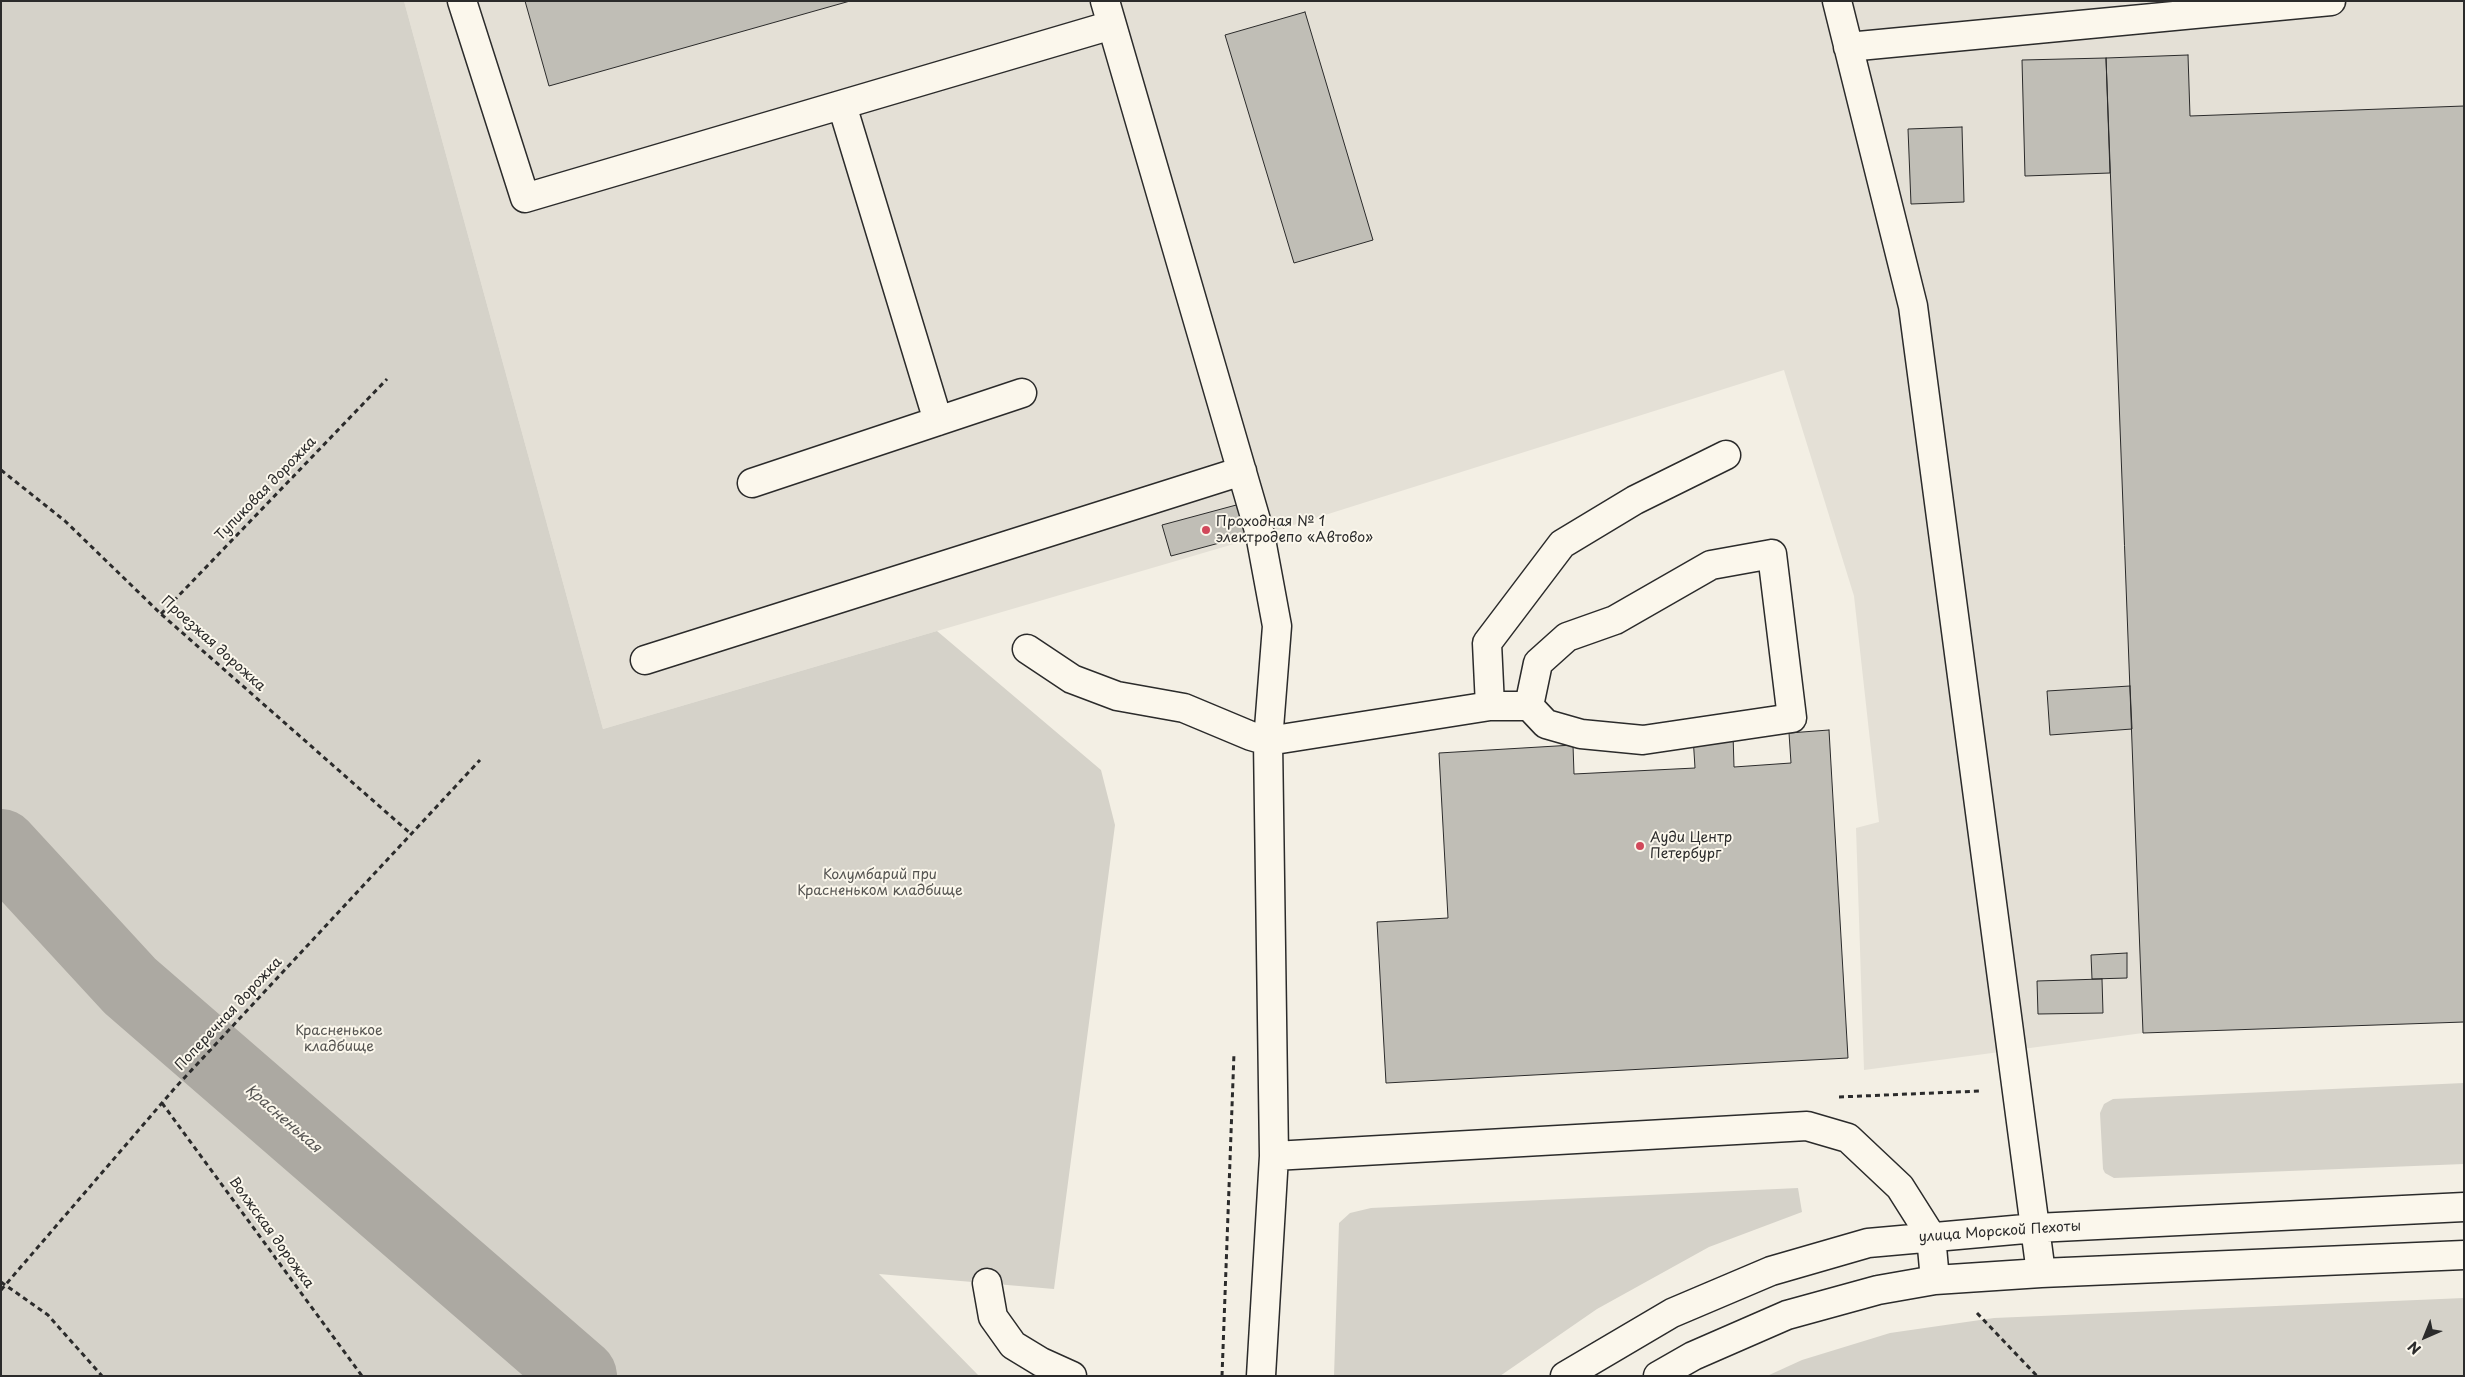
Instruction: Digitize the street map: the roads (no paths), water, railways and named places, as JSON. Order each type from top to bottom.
[{"type":"street","points":[[462,1],[525,198],[842,105],[1108,13],[1260,534],[1277,626],[1268,741],[1274,1156],[1260,1376]]},
{"type":"street","points":[[1837,1],[1913,306],[2041,1273]]},
{"type":"street","points":[[1848,47],[2331,1]]},
{"type":"street","points":[[842,105],[938,421]]},
{"type":"street","points":[[752,484],[1022,393]]},
{"type":"street","points":[[1490,706],[1487,643],[1562,544],[1635,500],[1726,455]]},
{"type":"street","points":[[646,660],[1242,471]]},
{"type":"street","points":[[1027,649],[1072,679],[1116,696],[1184,708],[1250,736],[1268,741],[1490,706],[1529,706],[1546,724],[1581,734],[1643,740],[1792,718],[1772,554],[1711,566],[1615,620],[1567,637],[1538,663],[1529,706]]},
{"type":"street","points":[[1274,1156],[1807,1126],[1848,1138],[1900,1187],[1931,1236],[1936,1280]]},
{"type":"street","name":"улица Морской Пехоты","points":[[1564,1376],[1672,1313],[1771,1272],[1868,1243],[2036,1228],[2464,1207]]},
{"type":"street","points":[[1658,1376],[1693,1356],[1787,1315],[1878,1290],[1936,1280],[2041,1273],[2464,1254]]},
{"type":"street","points":[[987,1283],[993,1317],[1013,1345],[1072,1376]]},
{"type":"waterway","name":"Красненькая","points":[[1,846],[130,986],[580,1376]]},
{"type":"place","name":"Проходная № 1 электродепо «Автово»","points":[[1206,530]]},
{"type":"place","name":"Ауди Центр Петербург","points":[[1640,846]]},
{"type":"park label","name":"Колумбарий при Красненьком кладбище","points":[[880,884]]},
{"type":"park label","name":"Красненькое кладбище","points":[[339,1040]]}]
